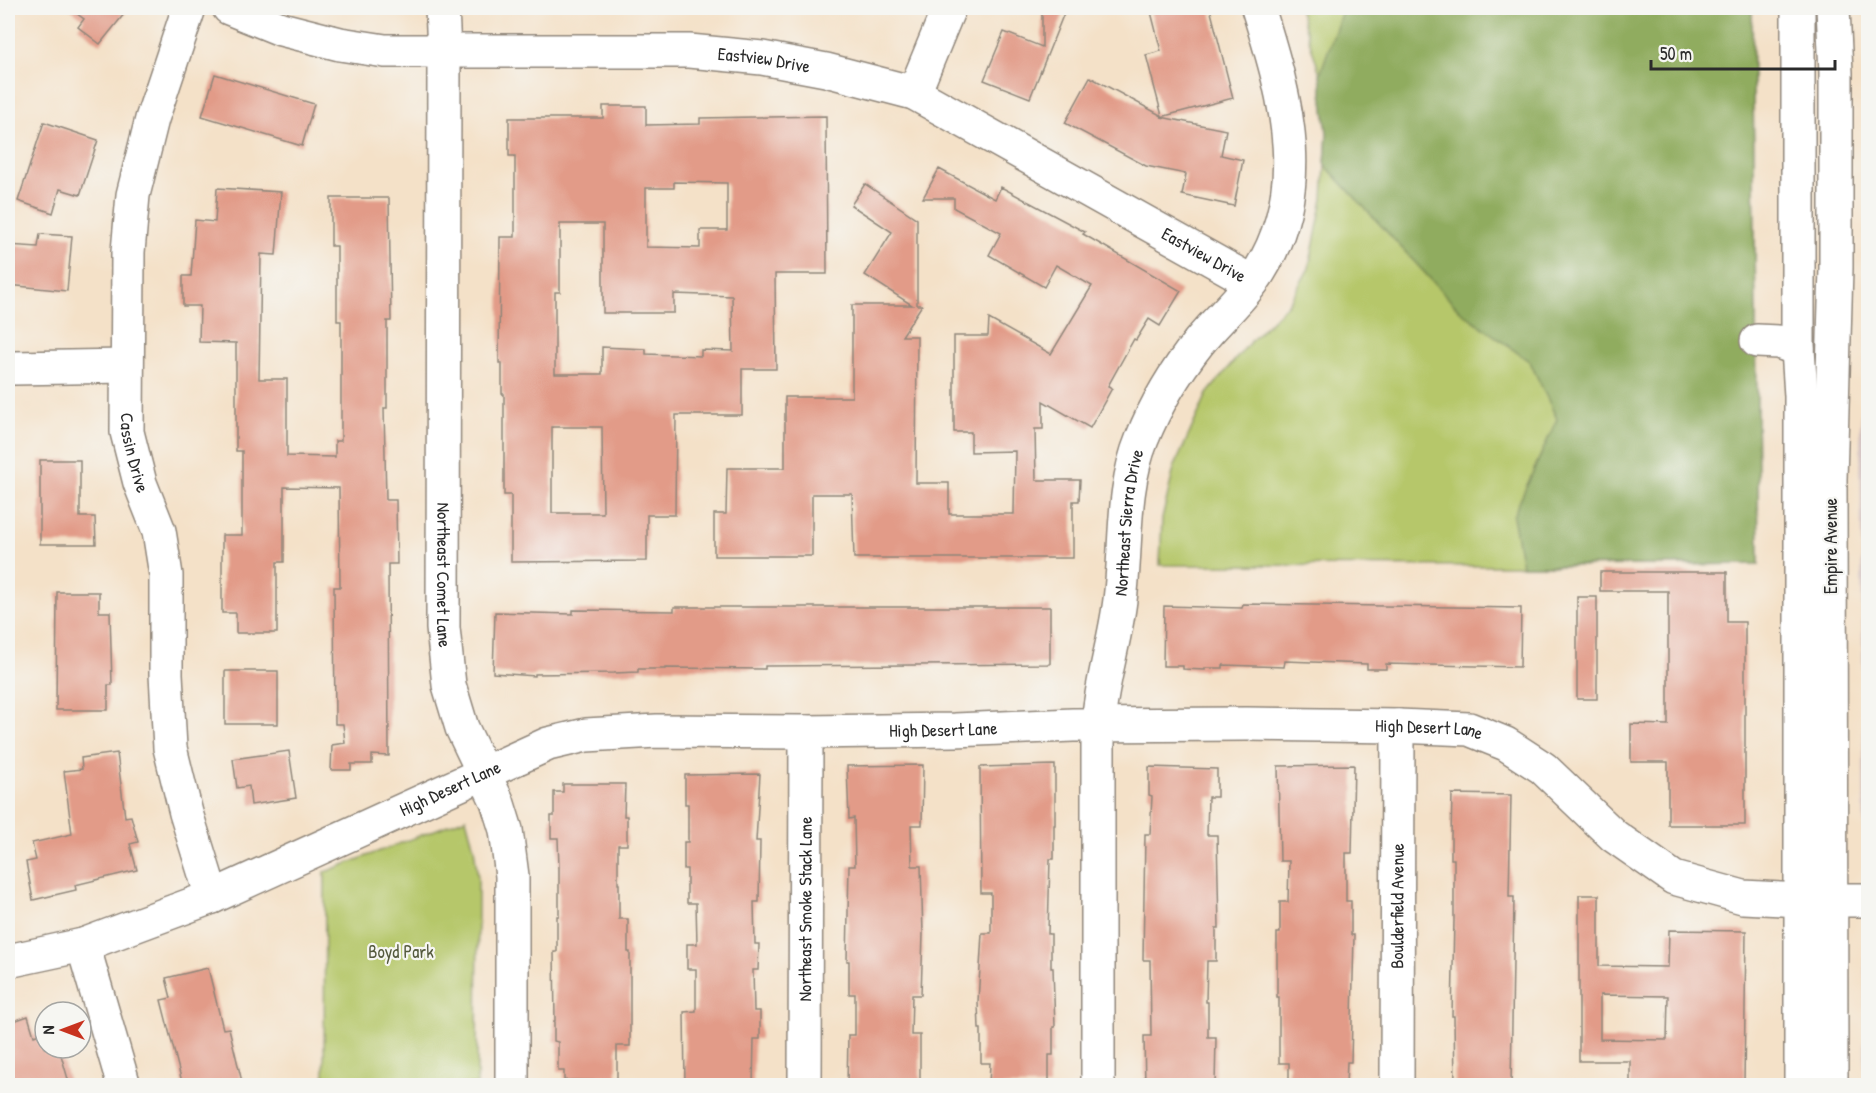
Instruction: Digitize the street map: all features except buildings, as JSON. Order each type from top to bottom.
[{"type":"main road","name":"Cassin Drive","points":[[189,8],[152,119],[133,195],[128,252],[127,432],[140,483],[159,531],[166,575],[166,674],[170,748],[186,813],[212,897]]},
{"type":"main road","name":"Eastview Drive","points":[[229,8],[281,29],[340,44],[385,51],[689,51],[762,58],[826,70],[914,93],[1252,282]]},
{"type":"main road","name":"Northeast Comet Lane","points":[[442,8],[444,51],[443,628],[449,685],[462,728],[497,801],[506,830],[512,876],[512,1086]]},
{"type":"main road","points":[[914,93],[949,8]]},
{"type":"main road","name":"Northeast Sierra Drive","points":[[1098,1086],[1098,725],[1101,695],[1120,602],[1131,471],[1155,409],[1171,382],[1199,342],[1252,282],[1273,249],[1285,214],[1290,163],[1286,115],[1279,76],[1258,8]]},
{"type":"main road","name":"Empire Avenue","points":[[1798,8],[1798,349],[1817,900],[1831,1086]]},
{"type":"main road","name":"Empire Avenue","points":[[1801,1086],[1817,900],[1830,479],[1836,268],[1836,73],[1833,8]]},
{"type":"main road","points":[[1757,341],[1778,342],[1798,349],[1818,376],[1816,438],[1830,479]]},
{"type":"main road","points":[[14,368],[126,366]]},
{"type":"main road","name":"High Desert Lane","points":[[8,961],[83,945],[212,897],[548,744],[586,735],[657,731],[955,730],[1098,725],[1398,726],[1469,729],[1506,744],[1543,768],[1614,836],[1674,878],[1743,897],[1869,900]]},
{"type":"main road","name":"Boulderfield Avenue","points":[[1396,1086],[1398,726]]},
{"type":"main road","name":"Northeast Smoke Stack Lane","points":[[805,1086],[806,732]]},
{"type":"main road","points":[[83,945],[124,1086]]},
{"type":"shaded area","points":[[1868,326],[1868,857],[1864,857],[1860,427]]},
{"type":"shaded area","points":[[1865,938],[1868,938],[1868,1086],[1864,1085]]},
{"type":"green space","points":[[1299,8],[1752,8],[1759,564],[1160,565],[1162,519],[1174,468],[1207,394],[1249,343],[1289,303],[1309,268],[1323,199],[1327,133],[1320,74]]},
{"type":"green space","points":[[1343,8],[1752,8],[1759,564],[1522,566],[1513,516],[1557,419],[1530,362],[1459,310],[1325,165],[1327,133],[1320,74]]},
{"type":"green space","name":"Boyd Park","points":[[466,818],[474,848],[478,878],[477,1085],[324,1085],[325,872]]}]
